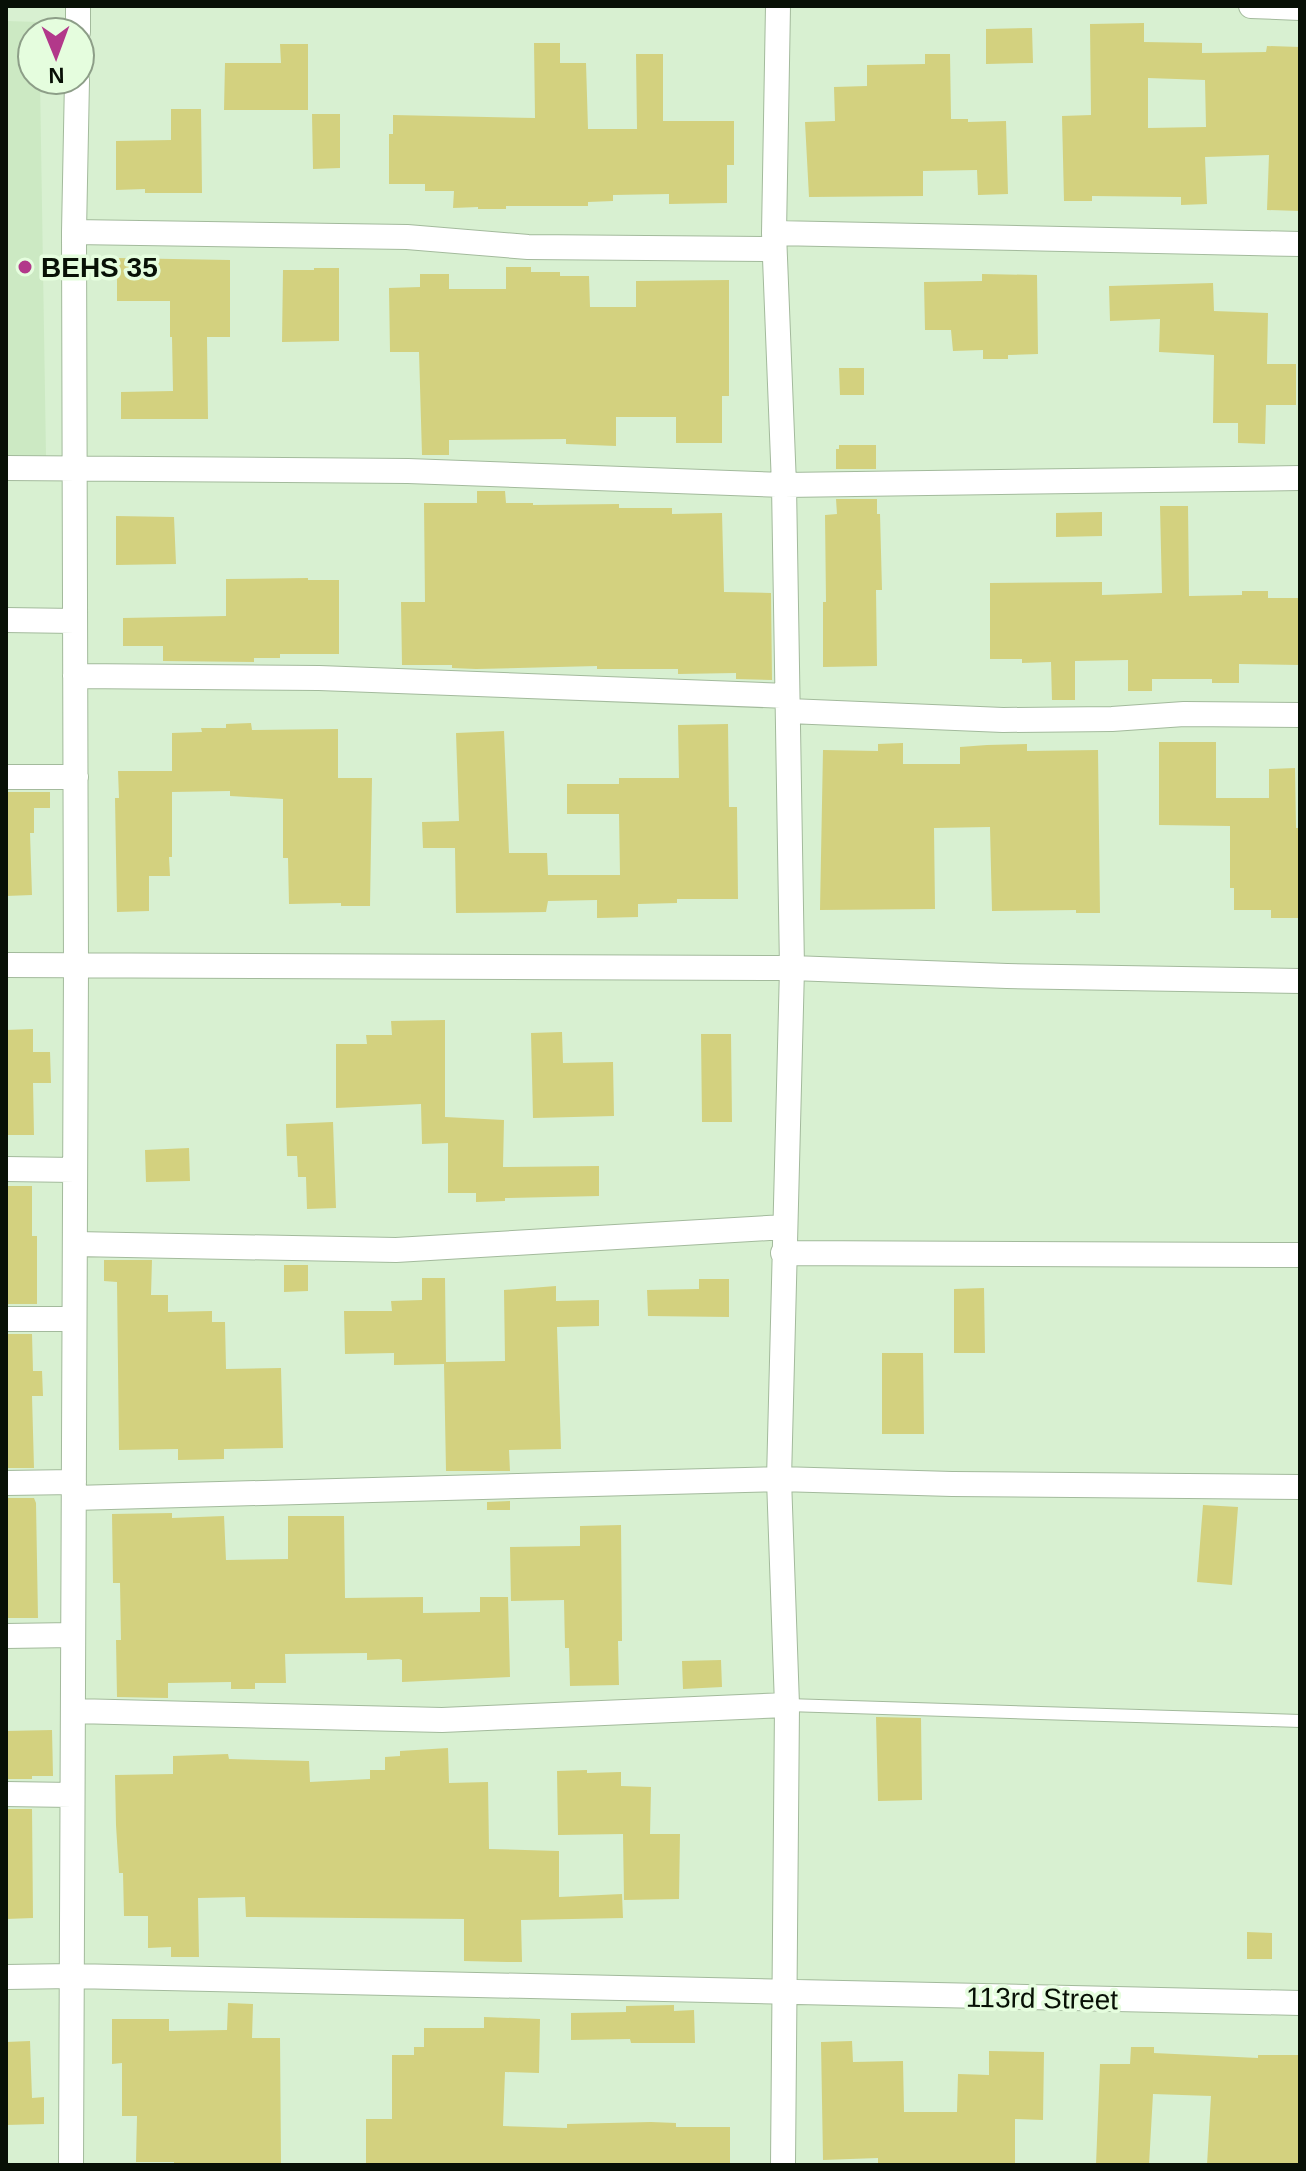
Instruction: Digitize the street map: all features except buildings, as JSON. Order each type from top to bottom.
[{"type":"street","points":[[778,6],[774,241],[784,485],[792,968],[779,1479],[787,1705],[783,2165]]},
{"type":"street","points":[[1251,6],[1300,8]]},
{"type":"street","points":[[71,2165],[77,96]]},
{"type":"street","points":[[74,232],[407,237],[528,247],[774,241],[1300,244]]},
{"type":"street","points":[[6,468],[408,471],[784,485],[1300,478]]},
{"type":"street","points":[[6,620],[75,621]]},
{"type":"street","points":[[75,676],[319,678],[788,704],[1003,720],[1112,719],[1184,714],[1300,715]]},
{"type":"street","points":[[6,777],[76,777]]},
{"type":"street","points":[[6,965],[792,968],[1007,976],[1300,981]]},
{"type":"street","points":[[6,1169],[75,1170]]},
{"type":"street","points":[[75,1244],[396,1250],[785,1227]]},
{"type":"street","points":[[783,1253],[1300,1255]]},
{"type":"street","points":[[6,1319],[74,1319]]},
{"type":"street","points":[[6,1483],[74,1490],[779,1479],[1300,1487]]},
{"type":"street","points":[[6,1636],[73,1635]]},
{"type":"street","points":[[74,1711],[442,1720],[787,1705]]},
{"type":"street","points":[[6,1794],[72,1795]]},
{"type":"street","name":"113rd Street","points":[[6,1977],[1300,2003]]},
{"type":"lane","points":[[787,1705],[1300,1721]]},
{"type":"shaded area","name":"BEHS 35","points":[[6,21],[16,21],[16,96],[40,96],[46,456],[6,455]]},
{"type":"place","name":"BEHS 35","points":[[25,267]]}]
